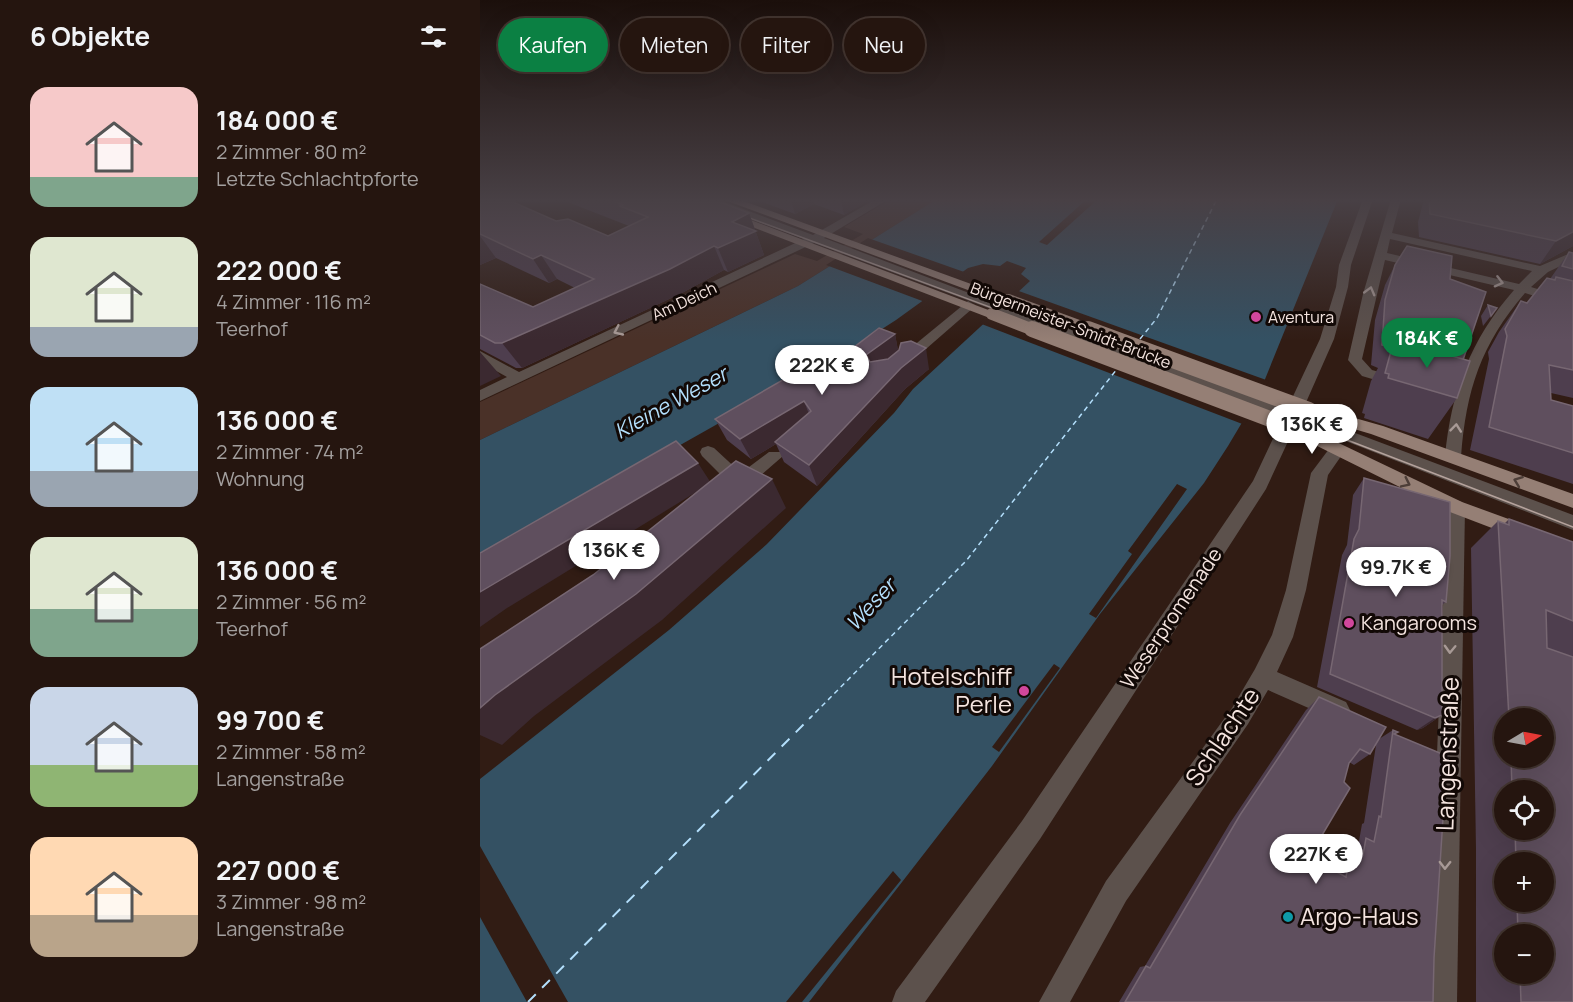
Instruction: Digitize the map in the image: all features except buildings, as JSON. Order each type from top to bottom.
[{"type":"main road","points":[[833,246],[839,248]]},
{"type":"main road","points":[[833,246],[839,248]]},
{"type":"main road","name":"Bürgermeister-Smidt-Brücke","points":[[839,248],[945,287]]},
{"type":"main road","name":"Bürgermeister-Smidt-Brücke","points":[[839,248],[945,287],[968,305],[1000,307],[1304,420]]},
{"type":"main road","name":"Bürgermeister-Smidt-Brücke","points":[[1000,307],[1304,420]]},
{"type":"main road","points":[[1304,420],[1338,449],[1456,507],[1538,538]]},
{"type":"main road","points":[[1304,420],[1453,457],[1573,501]]},
{"type":"street","name":"Am Deich","points":[[480,396],[800,246]]},
{"type":"street","name":"Weserpromenade","points":[[907,1002],[1031,830],[1260,484],[1327,339],[1352,246]]},
{"type":"street","points":[[1383,246],[1369,294],[1355,360],[1367,373],[1413,386]]},
{"type":"street","points":[[1434,246],[1542,270]]},
{"type":"street","points":[[1381,255],[1522,288],[1573,304]]},
{"type":"street","points":[[1453,457],[1453,398],[1488,329],[1522,288],[1542,270],[1573,256]]},
{"type":"street","points":[[945,287],[1000,307]]},
{"type":"street","points":[[906,358],[968,305]]},
{"type":"street","points":[[480,356],[519,378]]},
{"type":"street","points":[[1304,420],[1573,523]]},
{"type":"street","name":"Schlachte","points":[[1054,1002],[1116,891],[1240,716],[1263,677],[1282,637],[1296,591],[1320,473],[1338,449]]},
{"type":"street","points":[[708,452],[740,483]]},
{"type":"street","points":[[718,499],[775,456]]},
{"type":"street","name":"Langenstraße","points":[[1442,1002],[1447,759],[1456,507]]},
{"type":"street","points":[[1263,677],[1358,719]]},
{"type":"street","points":[[1422,748],[1447,759]]},
{"type":"shaded area","points":[[843,246],[862,246],[798,286],[480,440],[480,402],[795,254],[817,261]]},
{"type":"water","points":[[862,246],[1319,246],[1259,394],[1204,483],[1100,614],[992,766],[809,1002],[480,1002],[480,779],[669,630],[767,544],[894,413],[913,389],[1030,281],[1021,274],[1026,268],[1007,261],[1000,266],[983,264],[968,268],[854,347],[480,558],[480,440],[798,286]]},
{"type":"pier","points":[[856,246],[890,246],[967,273],[925,302],[826,265]]},
{"type":"pier","points":[[1016,290],[1269,381],[1245,425],[979,323]]},
{"type":"pier","points":[[1177,484],[1187,489],[1096,618],[1089,614],[1132,554],[1128,551]]},
{"type":"pier","points":[[1054,664],[1060,668],[999,752],[992,747]]},
{"type":"pier","points":[[480,846],[568,1002],[527,1002],[480,917]]},
{"type":"pier","points":[[893,871],[901,880],[802,1002],[786,1002]]},
{"type":"ferry route","points":[[1140,339],[1157,318],[1193,246]]},
{"type":"ferry route","points":[[809,719],[966,561],[1117,369]]},
{"type":"ferry route","points":[[528,1002],[811,717]]},
{"type":"tram line","points":[[824,246],[1303,423],[1573,527]]},
{"type":"place","name":"Aventura","points":[[1256,317]]},
{"type":"place","name":"Kangarooms","points":[[1349,623]]},
{"type":"place","name":"Hotelschiff Perle","points":[[1024,691]]},
{"type":"place","name":"Argo-Haus","points":[[1288,917]]},
{"type":"water label","name":"Kleine Weser","points":[[671,403]]},
{"type":"water label","name":"Weser","points":[[871,605]]}]
